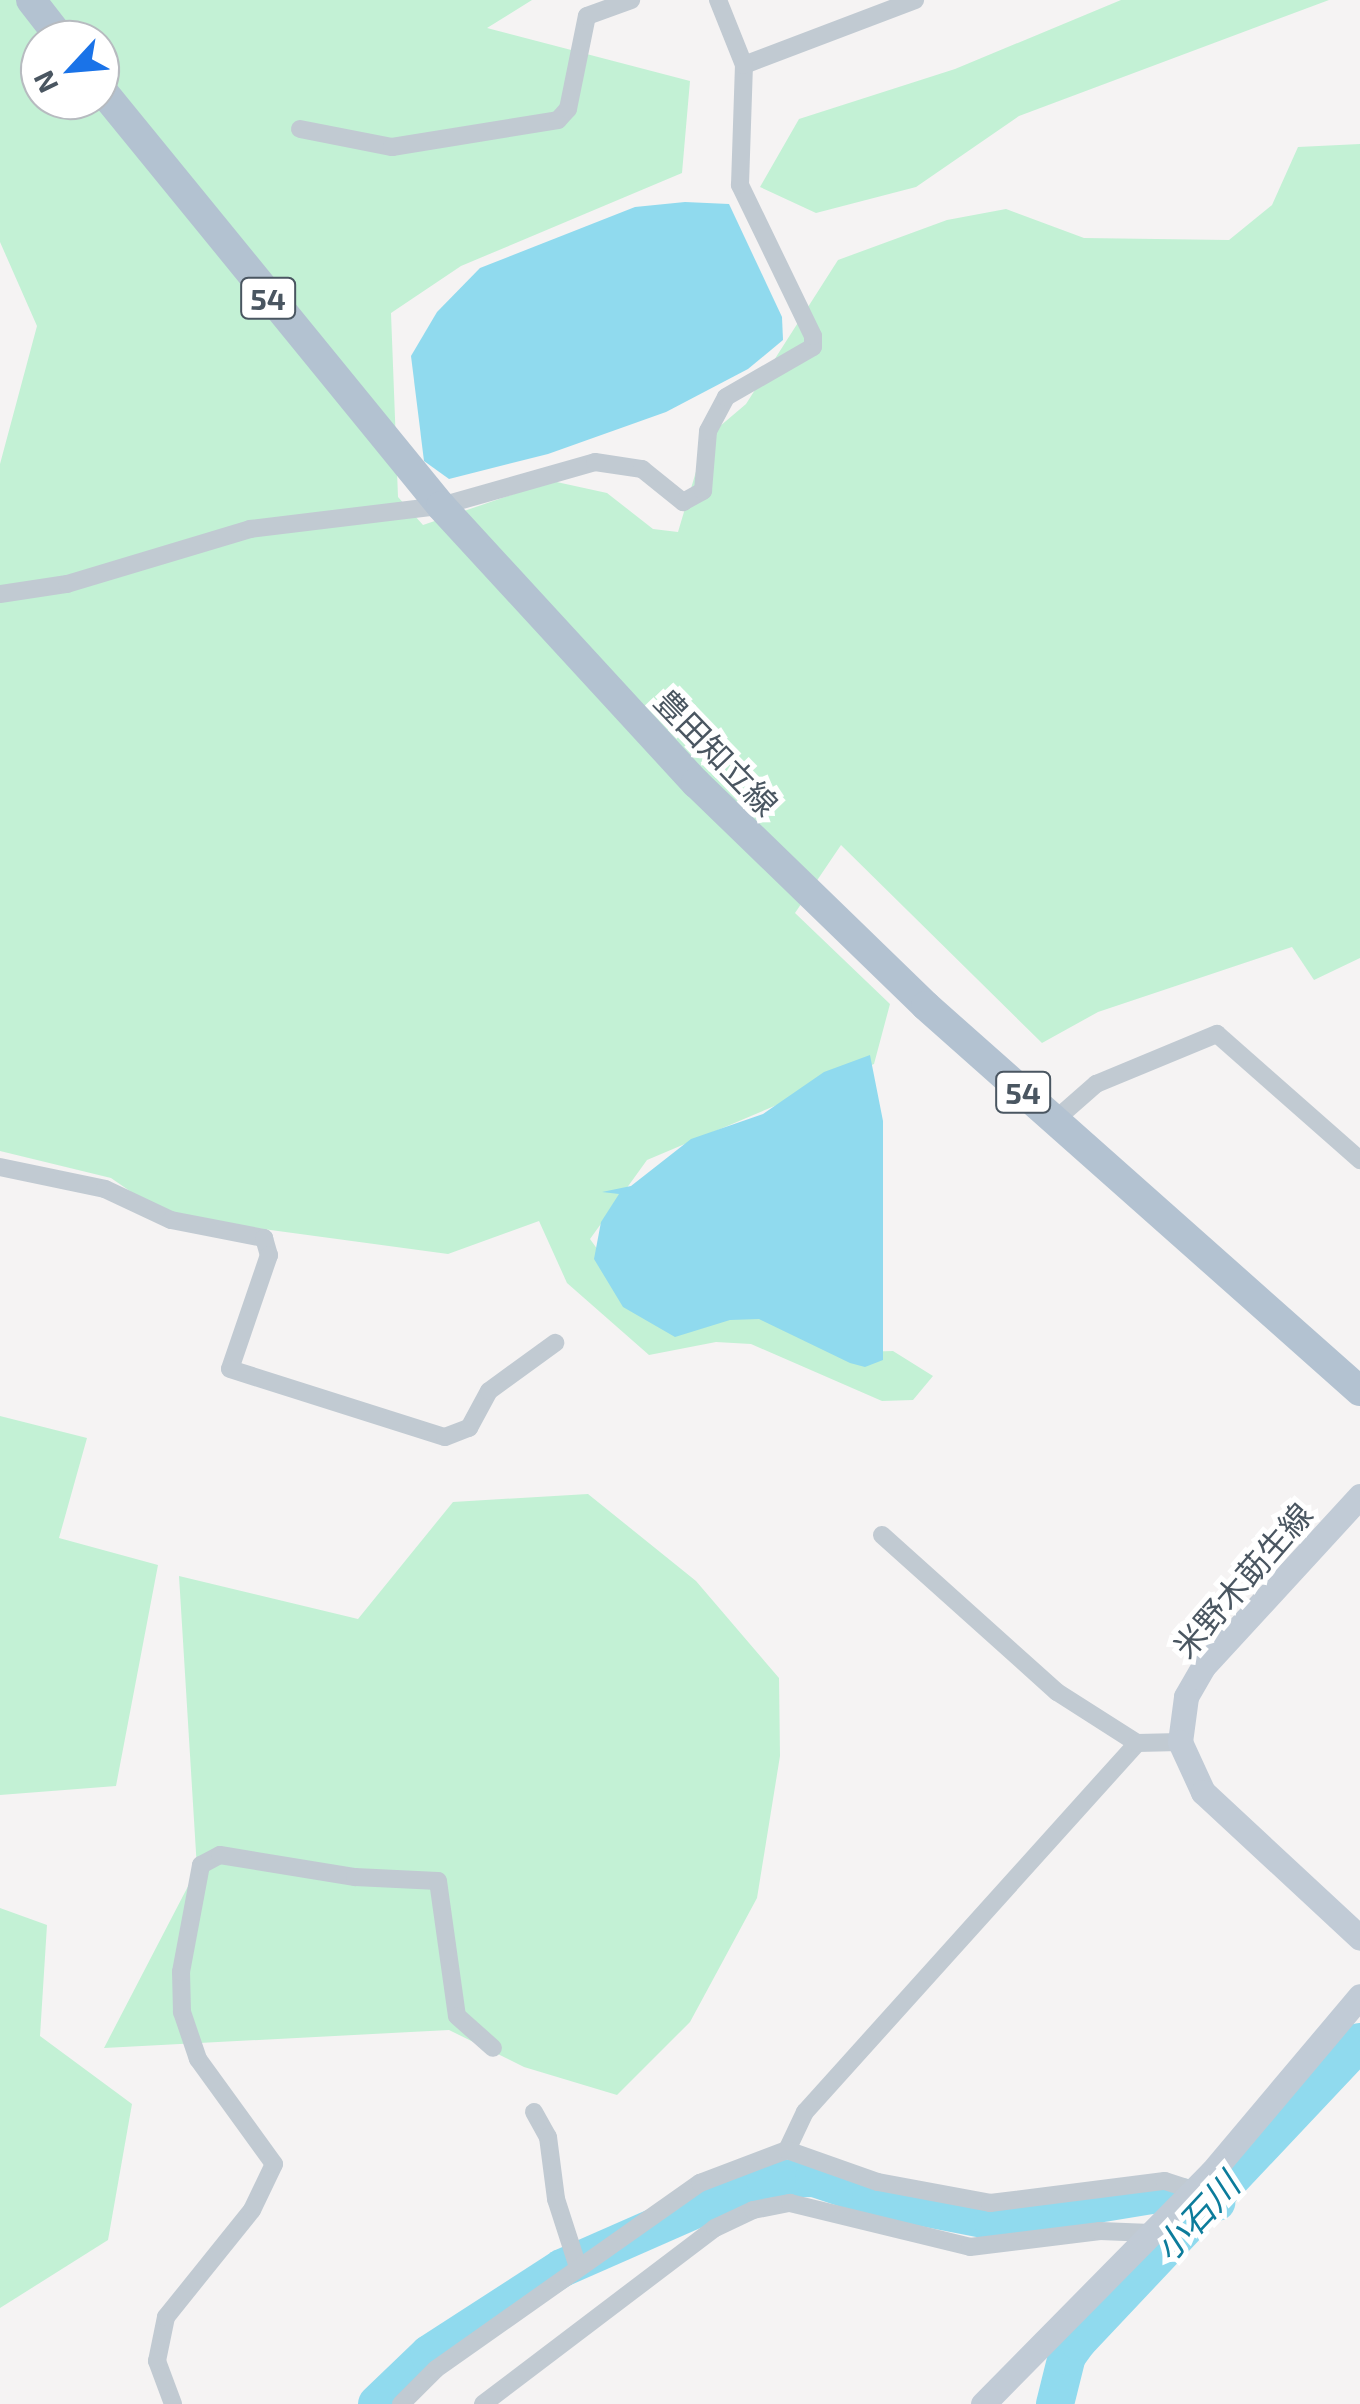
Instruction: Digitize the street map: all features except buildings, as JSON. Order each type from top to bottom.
[{"type":"main road","points":[[31,0],[46,20]]},
{"type":"main road","name":"豊田知立線","points":[[120,113],[441,506],[696,783],[1055,1120],[1360,1391]]},
{"type":"main road","name":"米野木莇生線","points":[[1180,1742],[1186,1697],[1203,1667],[1360,1496]]},
{"type":"main road","points":[[1180,1742],[1203,1792],[1360,1938]]},
{"type":"main road","points":[[983,2404],[1194,2190],[1360,1996]]},
{"type":"street","points":[[300,129],[392,148],[558,120],[568,109],[587,16],[631,0]]},
{"type":"street","points":[[0,594],[67,584],[250,529],[441,506],[595,462],[642,469],[683,502],[706,484],[708,431],[726,398],[812,347],[740,185],[744,65],[718,0]]},
{"type":"street","points":[[744,65],[914,0]]},
{"type":"street","points":[[1055,1120],[1096,1084],[1217,1034],[1360,1160]]},
{"type":"street","points":[[0,1167],[105,1189],[172,1220],[264,1238],[268,1256],[230,1369],[444,1437],[469,1428],[489,1391],[555,1343]]},
{"type":"street","points":[[882,1535],[1057,1692],[1137,1743],[1180,1742]]},
{"type":"street","points":[[787,2150],[805,2112],[1137,1743]]},
{"type":"street","points":[[173,2404],[157,2362],[166,2317],[252,2210],[274,2164],[198,2059],[182,2012],[181,1972],[200,1865],[220,1854],[355,1877],[438,1881],[457,2016],[493,2048]]},
{"type":"street","points":[[534,2112],[548,2137],[556,2200],[578,2267]]},
{"type":"street","points":[[400,2404],[436,2369],[506,2325],[578,2267],[700,2183],[787,2150],[878,2182],[990,2203],[1166,2182],[1194,2190]]},
{"type":"street","points":[[484,2404],[714,2228],[774,2205],[790,2203],[970,2247],[1100,2231],[1151,2233]]},
{"type":"green space","points":[[0,0],[532,0],[487,28],[690,81],[682,173],[461,266],[391,313],[398,497],[423,525],[552,481],[607,493],[653,529],[678,532],[706,438],[746,404],[838,260],[947,220],[1006,209],[1084,238],[1229,240],[1272,205],[1298,147],[1360,144],[1360,958],[1314,980],[1292,947],[1098,1012],[1042,1043],[841,845],[795,913],[890,1004],[874,1064],[647,1160],[590,1239],[628,1292],[817,1322],[859,1352],[893,1351],[933,1376],[913,1400],[882,1401],[751,1344],[716,1342],[649,1355],[567,1283],[539,1221],[448,1254],[166,1216],[111,1178],[0,1151],[0,464],[37,326],[0,242]]},
{"type":"green space","points":[[1121,0],[1329,0],[1019,116],[916,187],[816,213],[760,187],[799,119],[955,69]]},
{"type":"green space","points":[[0,1416],[87,1438],[59,1538],[158,1565],[116,1786],[0,1795]]},
{"type":"green space","points":[[588,1494],[696,1581],[779,1678],[780,1756],[757,1898],[690,2022],[617,2095],[524,2067],[449,2030],[104,2048],[197,1869],[179,1576],[358,1619],[453,1502]]},
{"type":"green space","points":[[0,1908],[47,1925],[40,2036],[132,2104],[108,2240],[0,2308]]},
{"type":"water","points":[[685,202],[729,204],[782,317],[783,340],[748,369],[666,412],[548,454],[449,479],[424,461],[411,356],[437,312],[480,268],[635,207]]},
{"type":"water","points":[[870,1055],[883,1121],[883,1360],[865,1367],[850,1363],[759,1319],[730,1320],[675,1337],[623,1307],[594,1259],[601,1222],[619,1194],[602,1192],[631,1186],[691,1139],[763,1114],[824,1072]]},
{"type":"waterway","name":"小石川","points":[[1055,2404],[1067,2356],[1078,2341],[1360,2042]]},
{"type":"waterway","points":[[377,2404],[429,2354],[562,2268],[765,2179],[814,2178],[871,2197],[993,2221],[1158,2194],[1216,2202]]},
{"type":"waterway","points":[[400,2398],[403,2377]]}]
